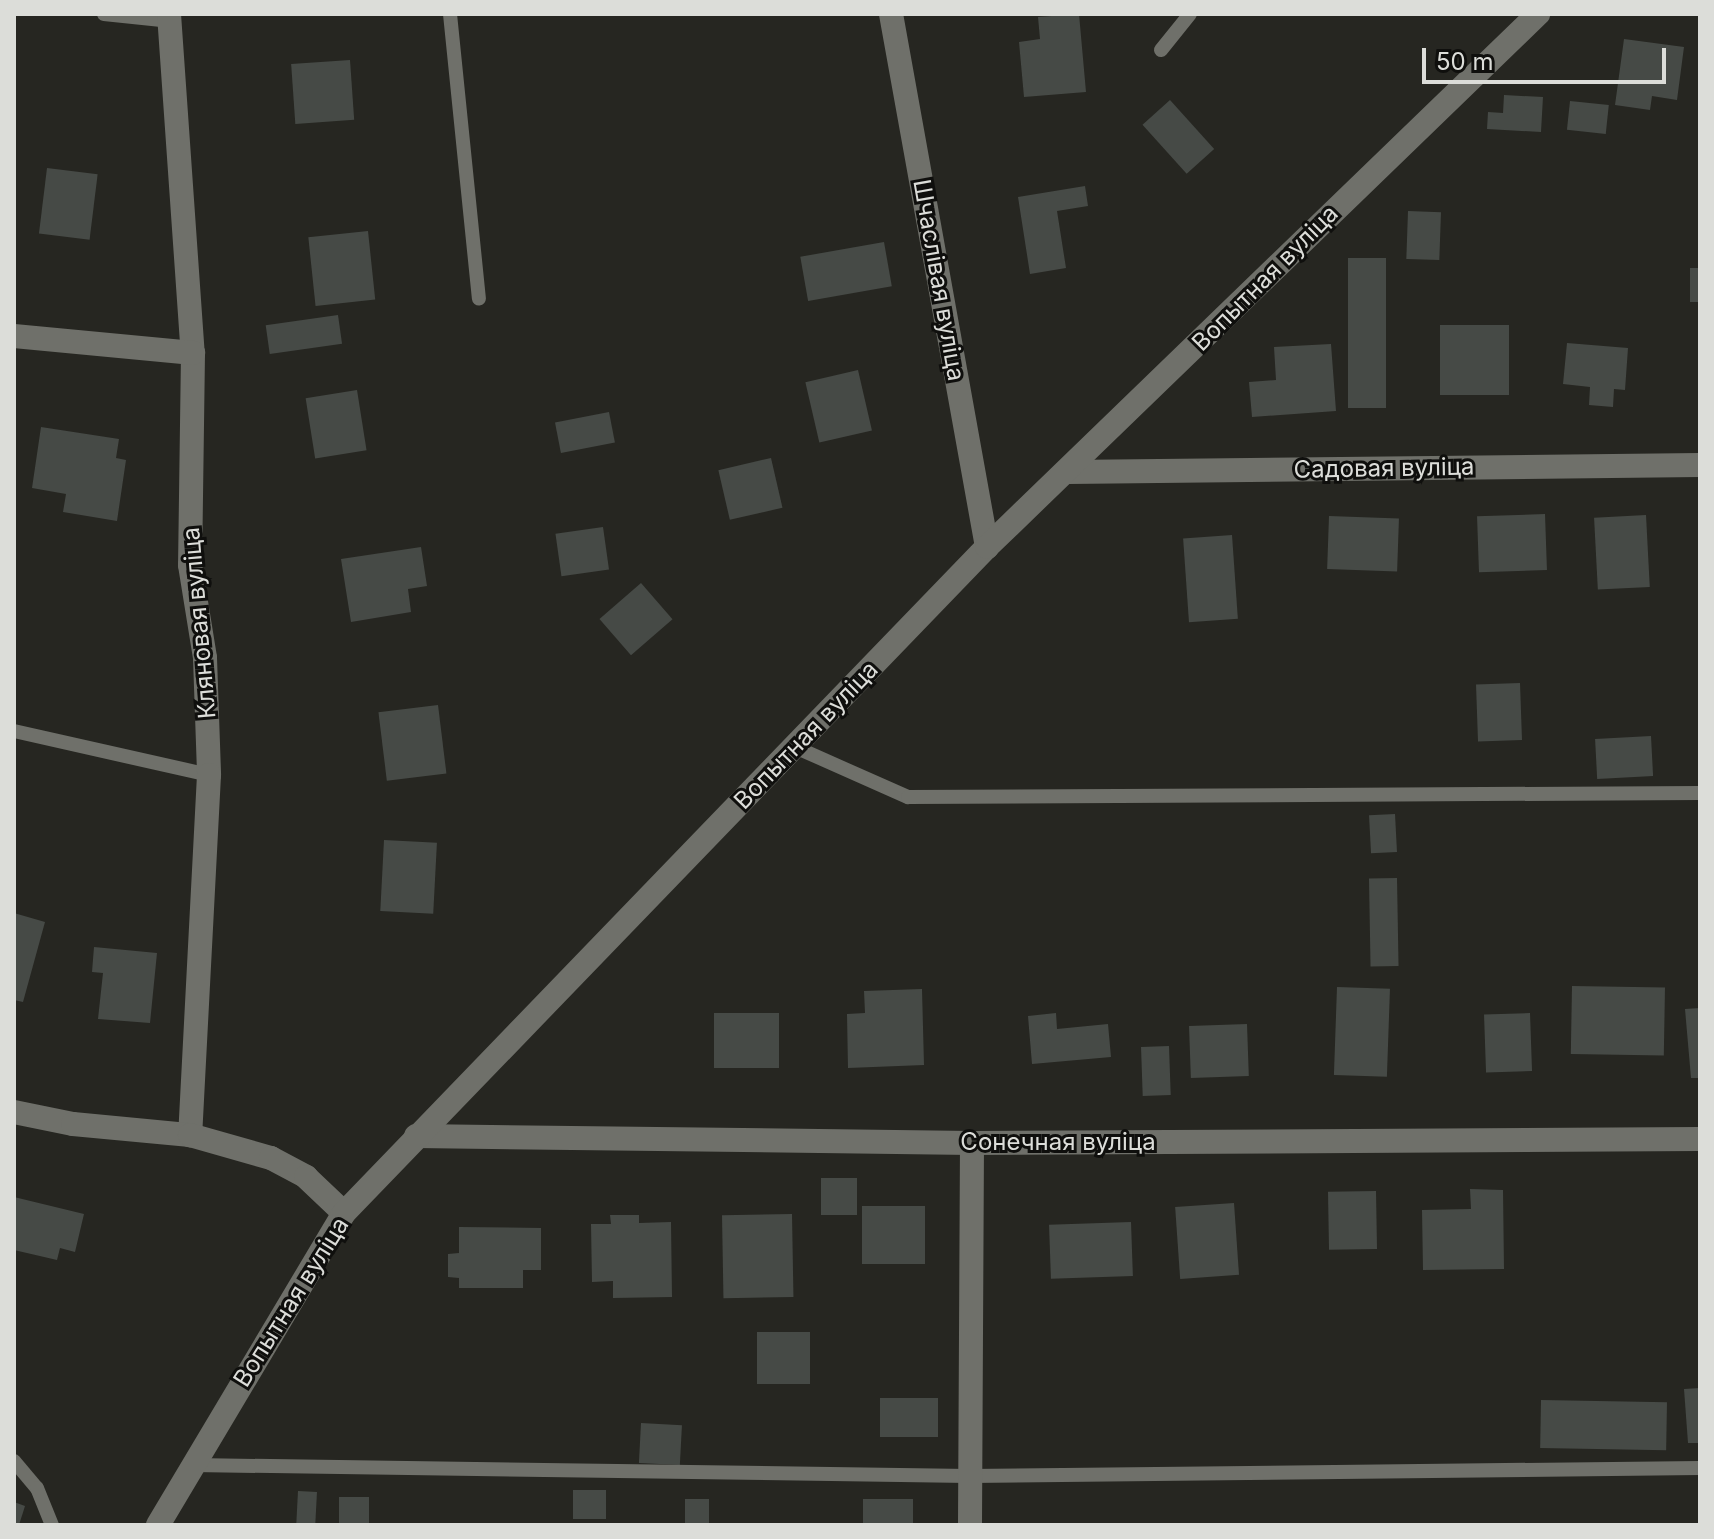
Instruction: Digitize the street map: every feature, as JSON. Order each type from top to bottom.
[{"type":"street","name":"Шчаслівая вуліца","points":[[891,14],[987,547]]},
{"type":"street","name":"Вопытная вуліца","points":[[158,1525],[344,1213],[987,547],[1068,472],[1538,14]]},
{"type":"street","name":"Кляновая вуліца","points":[[169,18],[193,353],[190,565],[205,658],[209,775],[190,1135]]},
{"type":"street","points":[[14,336],[193,353]]},
{"type":"street","name":"Садовая вуліца","points":[[1068,472],[1700,465]]},
{"type":"street","points":[[14,1112],[73,1124],[190,1135],[271,1158],[306,1177],[344,1213]]},
{"type":"street","name":"Сонечная вуліца","points":[[416,1136],[972,1143],[1700,1139]]},
{"type":"street","points":[[970,1525],[972,1143]]},
{"type":"lane","points":[[104,14],[169,18]]},
{"type":"lane","points":[[450,14],[479,299]]},
{"type":"lane","points":[[1161,50],[1190,14]]},
{"type":"lane","points":[[14,731],[209,775]]},
{"type":"lane","points":[[795,747],[908,797],[1700,793]]},
{"type":"lane","points":[[14,1461],[37,1488],[52,1525]]},
{"type":"lane","points":[[193,1465],[969,1476],[1700,1468]]},
{"type":"building","points":[[1079,14],[1086,92],[1024,97],[1019,42],[1040,39],[1038,17]]},
{"type":"building","points":[[1624,39],[1684,47],[1677,100],[1652,96],[1650,110],[1615,105]]},
{"type":"building","points":[[350,60],[354,120],[295,124],[291,64]]},
{"type":"building","points":[[1504,95],[1543,97],[1541,132],[1487,129],[1488,112],[1503,113]]},
{"type":"building","points":[[1170,100],[1214,149],[1187,174],[1143,125]]},
{"type":"building","points":[[1570,101],[1609,105],[1606,134],[1567,130]]},
{"type":"building","points":[[47,168],[98,174],[90,240],[39,234]]},
{"type":"building","points":[[1085,186],[1088,206],[1057,211],[1066,268],[1030,274],[1018,197]]},
{"type":"building","points":[[1408,211],[1441,212],[1439,260],[1406,259]]},
{"type":"building","points":[[368,231],[375,300],[316,306],[308,237]]},
{"type":"building","points":[[884,242],[892,286],[808,301],[800,257]]},
{"type":"building","points":[[1348,258],[1386,258],[1386,408],[1348,408]]},
{"type":"building","points":[[1690,268],[1700,268],[1700,302],[1690,302]]},
{"type":"building","points":[[338,315],[342,344],[270,354],[266,325]]},
{"type":"building","points":[[1440,325],[1509,325],[1509,395],[1440,395]]},
{"type":"building","points":[[1567,343],[1628,348],[1625,390],[1614,389],[1613,407],[1589,405],[1590,387],[1563,384]]},
{"type":"building","points":[[1331,344],[1336,411],[1252,417],[1249,382],[1276,380],[1274,347]]},
{"type":"building","points":[[858,370],[872,430],[819,443],[805,382]]},
{"type":"building","points":[[357,390],[367,450],[315,458],[306,398]]},
{"type":"building","points":[[609,412],[615,442],[561,453],[555,422]]},
{"type":"building","points":[[41,427],[119,439],[116,458],[126,460],[117,521],[63,512],[66,494],[32,488]]},
{"type":"building","points":[[771,458],[782,508],[730,520],[718,470]]},
{"type":"building","points":[[1545,514],[1547,570],[1479,572],[1477,516]]},
{"type":"building","points":[[1646,515],[1650,587],[1598,590],[1594,518]]},
{"type":"building","points":[[1329,516],[1399,518],[1397,571],[1327,569]]},
{"type":"building","points":[[603,527],[609,570],[561,576],[555,534]]},
{"type":"building","points":[[1232,535],[1238,619],[1189,622],[1183,538]]},
{"type":"building","points":[[421,547],[427,586],[408,589],[411,612],[351,622],[341,559]]},
{"type":"building","points":[[641,583],[672,619],[631,655],[599,619]]},
{"type":"building","points":[[1520,683],[1522,740],[1478,742],[1476,685]]},
{"type":"building","points":[[438,705],[446,773],[387,781],[378,712]]},
{"type":"building","points":[[1651,736],[1653,776],[1597,779],[1595,739]]},
{"type":"building","points":[[1395,814],[1397,852],[1371,853],[1369,815]]},
{"type":"building","points":[[384,840],[437,843],[433,914],[380,911]]},
{"type":"building","points":[[1369,878],[1397,878],[1399,966],[1371,966]]},
{"type":"building","points":[[14,913],[45,922],[23,1002],[14,1000]]},
{"type":"building","points":[[94,947],[157,953],[150,1023],[98,1019],[103,973],[92,972]]},
{"type":"building","points":[[1572,986],[1665,988],[1664,1056],[1571,1054]]},
{"type":"building","points":[[1337,987],[1390,989],[1387,1077],[1334,1075]]},
{"type":"building","points":[[922,989],[924,1065],[848,1068],[847,1014],[865,1013],[864,991]]},
{"type":"building","points":[[1700,1008],[1700,1078],[1691,1078],[1685,1009]]},
{"type":"building","points":[[714,1013],[779,1013],[779,1068],[714,1068]]},
{"type":"building","points":[[1056,1013],[1057,1029],[1108,1024],[1111,1057],[1032,1064],[1028,1016]]},
{"type":"building","points":[[1530,1013],[1532,1071],[1486,1073],[1484,1015]]},
{"type":"building","points":[[1247,1024],[1249,1076],[1191,1078],[1189,1026]]},
{"type":"building","points":[[1169,1046],[1171,1095],[1143,1096],[1141,1047]]},
{"type":"building","points":[[821,1178],[857,1178],[857,1215],[821,1215]]},
{"type":"building","points":[[1470,1189],[1503,1190],[1504,1269],[1423,1270],[1422,1210],[1471,1209]]},
{"type":"building","points":[[1376,1191],[1377,1249],[1329,1250],[1328,1192]]},
{"type":"building","points":[[14,1197],[84,1214],[75,1252],[60,1248],[57,1260],[14,1250]]},
{"type":"building","points":[[1234,1203],[1239,1275],[1180,1279],[1175,1207]]},
{"type":"building","points":[[862,1206],[925,1206],[925,1264],[862,1264]]},
{"type":"building","points":[[792,1214],[793,1297],[723,1298],[722,1215]]},
{"type":"building","points":[[610,1215],[639,1215],[639,1223],[671,1222],[672,1297],[613,1298],[613,1281],[592,1282],[591,1224],[611,1224]]},
{"type":"building","points":[[1131,1222],[1133,1276],[1051,1279],[1049,1225]]},
{"type":"building","points":[[459,1227],[541,1228],[541,1270],[523,1270],[523,1288],[459,1288],[459,1278],[448,1277],[448,1254],[459,1253]]},
{"type":"building","points":[[757,1332],[810,1332],[810,1384],[757,1384]]},
{"type":"building","points":[[1700,1388],[1700,1443],[1688,1443],[1684,1389]]},
{"type":"building","points":[[880,1398],[938,1398],[938,1437],[880,1437]]},
{"type":"building","points":[[1541,1400],[1667,1402],[1666,1450],[1540,1448]]},
{"type":"building","points":[[641,1423],[682,1425],[680,1465],[639,1463]]},
{"type":"building","points":[[573,1490],[606,1490],[606,1519],[573,1519]]},
{"type":"building","points":[[298,1491],[317,1492],[315,1525],[296,1525]]},
{"type":"building","points":[[339,1497],[369,1497],[369,1525],[339,1525]]},
{"type":"building","points":[[685,1499],[709,1499],[709,1525],[685,1525]]},
{"type":"building","points":[[863,1499],[913,1499],[913,1525],[863,1525]]},
{"type":"building","points":[[14,1502],[25,1506],[19,1525],[14,1525]]}]
